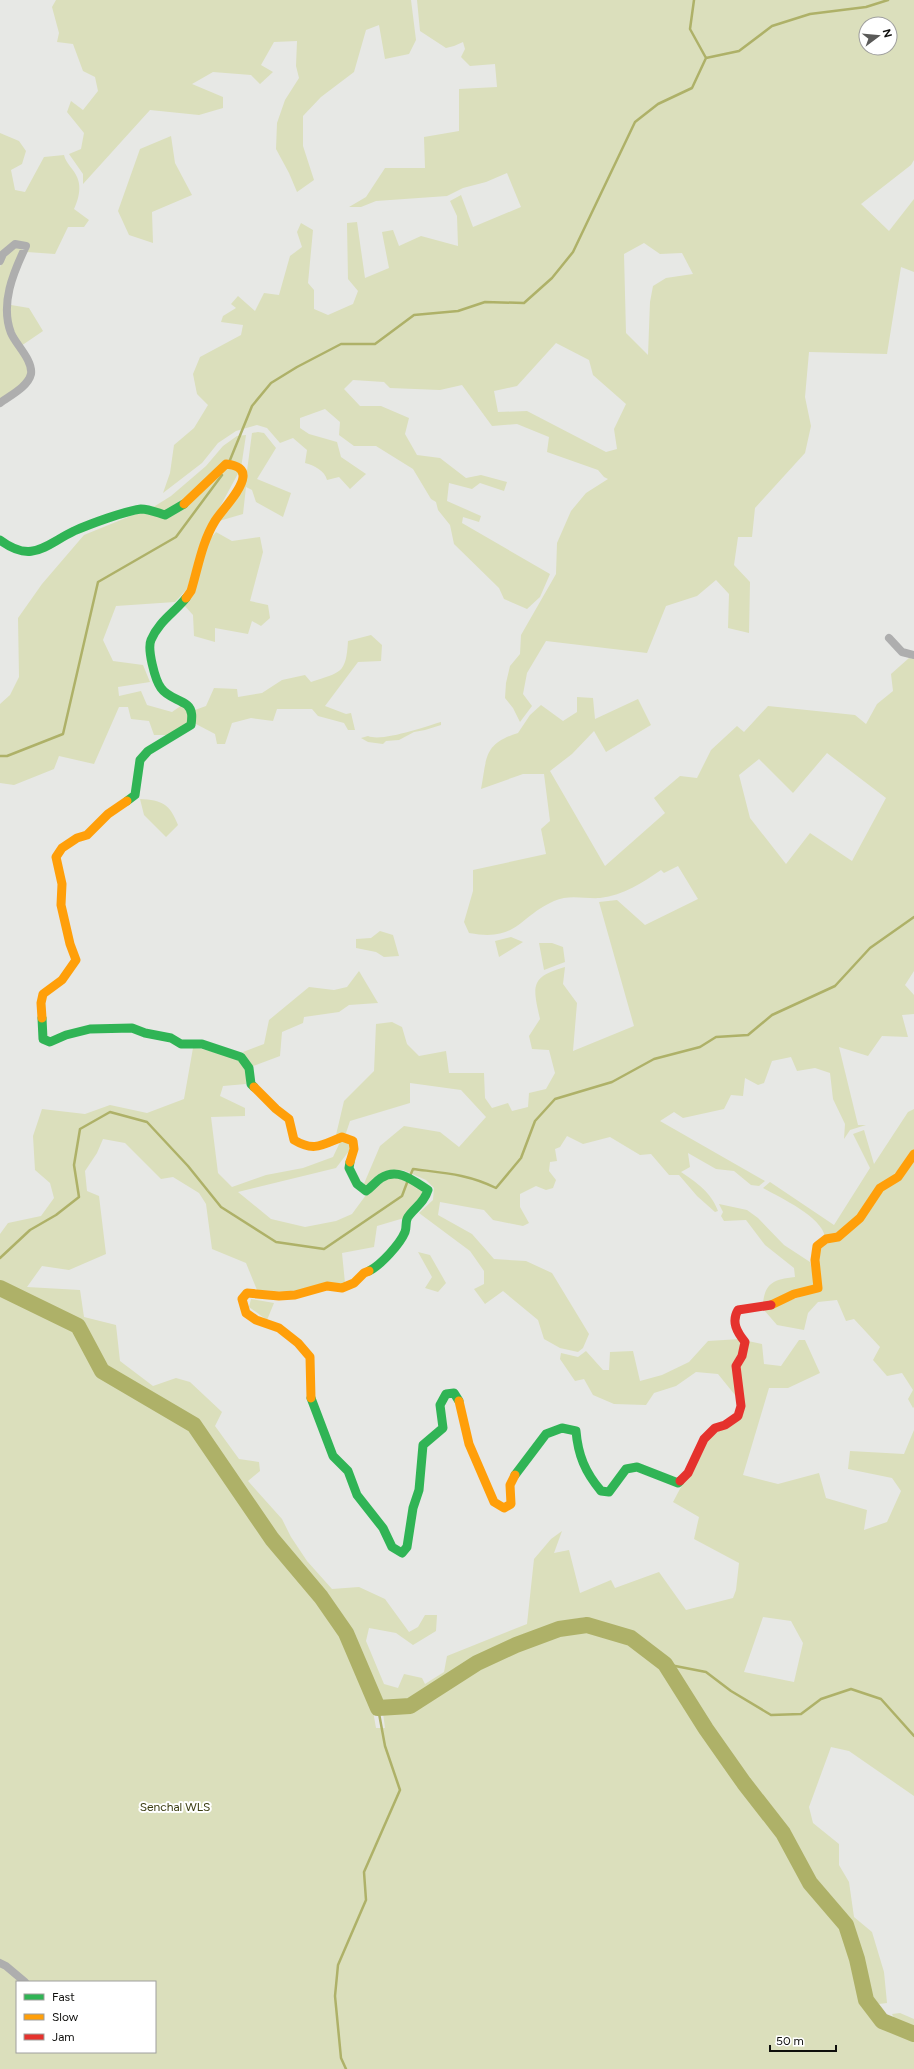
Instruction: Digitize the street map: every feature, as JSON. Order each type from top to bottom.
[{"type":"street","points":[[0,261],[3,254],[15,244],[26,246],[10,279],[4,314],[11,333],[28,362],[31,374],[27,382],[0,403]]},
{"type":"street","points":[[0,540],[12,549],[25,552],[44,549],[75,532],[132,511],[143,509],[165,515],[188,502],[226,464],[236,465],[242,471],[243,478],[228,504],[215,522],[205,542],[191,591],[182,603],[161,622],[150,642],[152,664],[161,688],[176,700],[187,705],[192,713],[191,725],[148,751],[140,760],[135,795],[108,814],[87,834],[77,838],[62,848],[56,857],[62,884],[61,905],[70,944],[76,960],[70,972],[58,986],[43,994],[41,1003],[43,1039],[50,1042],[66,1035],[90,1029],[132,1028],[145,1033],[172,1038],[181,1044],[202,1044],[241,1057],[249,1068],[251,1084],[267,1098],[276,1109],[289,1119],[292,1126],[294,1140],[306,1147],[318,1146],[342,1137],[353,1141],[354,1149],[349,1168],[357,1184],[366,1191],[382,1177],[398,1173],[406,1175],[428,1190],[425,1200],[407,1218],[406,1232],[394,1248],[377,1267],[364,1273],[354,1283],[342,1288],[327,1286],[295,1295],[279,1296],[247,1293],[242,1299],[246,1313],[256,1320],[279,1328],[298,1343],[310,1357],[311,1398],[333,1456],[348,1470],[357,1495],[383,1528],[392,1547],[402,1553],[407,1547],[413,1508],[422,1470],[423,1445],[443,1428],[440,1405],[446,1394],[454,1393],[459,1400],[470,1444],[494,1502],[504,1508],[511,1504],[510,1485],[518,1470],[546,1434],[562,1428],[576,1431],[578,1455],[592,1481],[601,1491],[609,1492],[626,1469],[637,1467],[678,1483],[688,1473],[704,1439],[714,1428],[725,1425],[738,1416],[741,1406],[736,1366],[742,1356],[745,1342],[734,1325],[735,1314],[738,1310],[774,1305],[794,1294],[818,1288],[815,1260],[817,1246],[826,1239],[838,1237],[860,1218],[880,1188],[898,1177],[914,1154]]},
{"type":"street","points":[[889,638],[902,652],[914,655]]},
{"type":"street","points":[[0,1963],[6,1966],[24,1981]]},
{"type":"green space","points":[[56,0],[411,0],[416,40],[409,54],[385,59],[379,25],[366,30],[354,72],[321,97],[303,116],[303,146],[314,180],[297,192],[276,149],[277,123],[285,100],[299,78],[296,66],[297,41],[274,42],[261,65],[273,72],[260,84],[251,75],[213,72],[192,84],[223,97],[223,108],[199,115],[150,110],[83,184],[83,174],[69,154],[81,149],[84,133],[67,112],[71,101],[83,110],[98,91],[95,77],[83,71],[73,44],[57,42],[59,33],[52,7]]},
{"type":"green space","points":[[417,0],[914,0],[914,160],[911,165],[861,204],[889,231],[914,199],[914,272],[901,267],[887,354],[809,352],[805,397],[811,426],[805,453],[755,508],[752,537],[738,537],[734,565],[750,582],[749,633],[728,628],[729,594],[716,580],[697,596],[666,606],[647,653],[546,641],[527,673],[523,694],[532,706],[520,722],[513,708],[505,698],[506,683],[510,666],[520,654],[521,635],[556,574],[557,543],[571,511],[586,493],[608,479],[598,470],[547,452],[549,437],[517,424],[492,426],[462,385],[440,390],[390,388],[384,382],[353,380],[344,389],[360,406],[381,406],[409,418],[405,434],[417,455],[440,458],[466,478],[481,475],[507,482],[504,491],[480,483],[472,489],[449,483],[447,501],[481,516],[479,522],[463,517],[462,523],[550,574],[540,597],[527,609],[504,599],[499,588],[454,544],[450,525],[438,510],[436,502],[431,499],[413,469],[376,446],[354,446],[339,435],[340,422],[325,409],[300,418],[300,428],[309,434],[337,442],[341,457],[366,474],[350,489],[339,477],[327,480],[319,469],[305,463],[307,450],[293,438],[280,443],[267,428],[257,425],[236,431],[218,443],[202,463],[163,493],[170,473],[174,445],[194,428],[208,405],[197,394],[193,374],[200,357],[241,335],[243,325],[221,322],[223,316],[236,308],[231,304],[238,296],[255,311],[264,293],[279,295],[290,256],[302,247],[297,232],[301,223],[313,230],[308,283],[314,290],[314,309],[328,315],[353,304],[358,291],[348,279],[347,223],[357,222],[365,278],[389,268],[382,232],[393,230],[399,246],[421,236],[458,246],[457,216],[450,201],[461,195],[473,227],[521,207],[507,173],[486,182],[463,188],[447,196],[376,201],[361,207],[349,207],[366,197],[385,168],[425,168],[424,137],[459,131],[459,89],[497,87],[495,64],[470,66],[461,57],[465,49],[463,42],[446,48],[420,31]],"holes":[[[644,243],[660,254],[682,253],[693,274],[666,278],[653,286],[650,302],[648,355],[626,333],[624,254]],[[556,343],[589,360],[593,375],[626,404],[614,429],[617,449],[606,452],[527,411],[498,412],[494,391],[517,386]]]},
{"type":"green space","points":[[0,133],[19,141],[26,151],[22,164],[11,170],[15,190],[25,192],[44,157],[64,155],[66,161],[77,177],[79,190],[74,209],[89,220],[84,227],[68,227],[55,254],[27,252],[14,242],[0,254]]},
{"type":"green space","points":[[171,136],[175,163],[192,195],[152,212],[153,243],[129,235],[118,211],[140,149]]},
{"type":"green space","points":[[15,246],[23,247],[10,279],[6,300],[6,322],[9,333],[26,363],[30,374],[25,381],[0,400],[0,267],[5,254]]},
{"type":"green space","points":[[11,305],[29,308],[43,331],[21,346],[10,326],[8,316]]},
{"type":"green space","points":[[252,433],[264,433],[276,448],[257,479],[291,493],[283,517],[256,502],[252,490],[246,487],[243,514],[219,521],[247,471]]},
{"type":"green space","points":[[246,435],[241,468],[201,542],[187,589],[175,602],[116,606],[103,640],[113,661],[143,665],[150,682],[118,687],[119,696],[141,691],[147,705],[172,712],[182,705],[189,713],[188,724],[173,735],[154,735],[149,721],[131,719],[128,707],[119,707],[94,764],[59,756],[54,769],[14,785],[0,783],[0,704],[10,695],[19,677],[18,618],[42,584],[84,535],[155,506],[171,496],[206,466],[223,446],[237,436]]},
{"type":"green space","points":[[216,532],[232,541],[260,537],[263,552],[250,601],[268,605],[270,618],[261,626],[252,621],[248,634],[215,628],[215,642],[194,636],[193,615],[183,604],[207,543]]},
{"type":"green space","points":[[371,635],[382,645],[381,661],[358,662],[325,706],[346,714],[351,713],[355,730],[348,730],[344,723],[318,716],[312,709],[277,709],[273,721],[251,718],[232,723],[225,744],[217,744],[215,734],[194,723],[195,710],[206,706],[214,688],[237,689],[238,697],[262,693],[282,680],[305,675],[311,682],[329,676],[340,670],[343,666],[346,660],[348,641]]},
{"type":"green space","points":[[909,658],[914,659],[914,971],[905,985],[914,995],[914,1014],[902,1015],[908,1037],[882,1036],[868,1056],[839,1047],[858,1125],[866,1125],[850,1130],[844,1139],[845,1124],[833,1099],[830,1073],[815,1068],[797,1071],[791,1057],[772,1061],[764,1083],[758,1085],[745,1078],[743,1096],[731,1095],[724,1109],[683,1118],[674,1112],[660,1121],[765,1181],[759,1186],[751,1185],[734,1171],[716,1169],[688,1153],[690,1167],[681,1172],[698,1184],[712,1198],[718,1211],[715,1212],[697,1196],[679,1175],[669,1175],[651,1154],[640,1155],[610,1137],[583,1144],[567,1136],[560,1147],[555,1149],[557,1161],[550,1162],[549,1171],[556,1180],[553,1188],[546,1190],[536,1186],[520,1194],[520,1207],[529,1223],[523,1226],[493,1220],[484,1210],[440,1202],[438,1215],[472,1234],[494,1259],[526,1261],[552,1273],[589,1334],[583,1348],[578,1352],[560,1348],[544,1339],[538,1320],[503,1291],[485,1304],[474,1289],[484,1284],[484,1271],[470,1251],[419,1213],[433,1200],[434,1188],[426,1180],[403,1170],[363,1186],[380,1146],[404,1126],[440,1132],[459,1147],[486,1117],[461,1090],[410,1083],[410,1103],[350,1121],[346,1133],[336,1135],[344,1101],[374,1071],[376,1024],[392,1022],[402,1027],[407,1044],[419,1056],[446,1051],[449,1073],[484,1073],[485,1098],[492,1108],[508,1103],[512,1111],[528,1107],[529,1093],[546,1089],[555,1073],[549,1050],[532,1049],[529,1036],[540,1019],[535,991],[539,979],[553,971],[565,967],[563,984],[577,1003],[573,1051],[634,1026],[599,902],[617,900],[645,925],[698,899],[678,866],[664,873],[661,870],[640,884],[617,894],[600,898],[577,897],[554,901],[542,907],[508,931],[498,934],[485,935],[469,933],[464,922],[473,891],[473,870],[546,854],[541,829],[550,821],[544,774],[523,774],[481,789],[486,761],[492,747],[507,737],[518,733],[530,715],[541,705],[563,721],[577,712],[577,697],[593,698],[595,719],[638,699],[651,725],[606,752],[594,731],[572,754],[550,771],[605,866],[665,813],[654,798],[680,776],[697,778],[711,750],[737,726],[744,732],[768,706],[855,715],[866,724],[877,704],[893,691],[891,674]],"holes":[[[827,753],[886,798],[852,861],[810,833],[786,864],[750,818],[739,775],[759,759],[793,793]]]},
{"type":"green space","points":[[441,722],[441,725],[414,732],[399,740],[386,741],[383,744],[368,742],[361,738],[368,736],[393,736]]},
{"type":"green space","points":[[140,799],[160,802],[172,812],[178,825],[166,837],[144,815]]},
{"type":"green space","points":[[380,931],[393,935],[399,956],[384,957],[376,952],[356,948],[356,939],[371,938]]},
{"type":"green space","points":[[511,937],[523,942],[499,957],[495,941]]},
{"type":"green space","points":[[539,943],[552,943],[563,947],[565,962],[544,970]]},
{"type":"green space","points":[[359,971],[378,1003],[349,1005],[339,1012],[304,1017],[303,1023],[282,1032],[280,1056],[253,1066],[243,1052],[264,1044],[269,1020],[309,987],[334,990],[347,987]]},
{"type":"green space","points":[[193,1048],[239,1059],[246,1071],[246,1084],[223,1086],[220,1096],[245,1108],[245,1116],[211,1117],[218,1173],[232,1187],[266,1175],[303,1168],[333,1157],[341,1140],[350,1142],[349,1151],[336,1168],[238,1192],[271,1219],[305,1227],[336,1221],[352,1214],[366,1195],[383,1180],[399,1176],[424,1192],[404,1218],[377,1226],[374,1247],[342,1253],[345,1283],[294,1292],[257,1290],[246,1263],[212,1249],[206,1204],[199,1193],[173,1177],[161,1179],[125,1143],[103,1139],[97,1153],[85,1171],[87,1191],[99,1196],[106,1254],[69,1270],[42,1266],[27,1287],[80,1290],[84,1317],[116,1325],[120,1361],[153,1386],[176,1378],[190,1382],[222,1412],[215,1426],[239,1459],[259,1462],[260,1471],[248,1481],[282,1519],[291,1537],[307,1561],[332,1589],[359,1587],[385,1599],[409,1632],[418,1627],[425,1615],[437,1615],[436,1631],[413,1645],[396,1633],[369,1628],[366,1641],[384,1684],[398,1688],[404,1674],[422,1678],[425,1684],[444,1672],[447,1656],[527,1624],[534,1559],[551,1539],[562,1531],[554,1553],[569,1550],[580,1593],[611,1580],[615,1588],[659,1572],[686,1610],[733,1598],[736,1590],[739,1563],[694,1539],[699,1517],[673,1502],[706,1440],[739,1416],[739,1366],[748,1341],[762,1344],[764,1364],[781,1366],[799,1340],[805,1340],[820,1373],[788,1388],[769,1388],[743,1475],[778,1484],[819,1473],[826,1498],[867,1510],[864,1530],[887,1522],[901,1491],[892,1478],[848,1469],[850,1451],[904,1454],[914,1430],[914,1796],[849,1751],[831,1747],[809,1807],[813,1823],[839,1844],[839,1865],[849,1882],[854,1917],[872,1932],[884,1972],[887,2003],[879,2004],[868,1991],[860,1956],[849,1923],[813,1879],[787,1830],[747,1780],[666,1660],[634,1636],[585,1617],[566,1621],[475,1661],[410,1704],[380,1705],[348,1631],[323,1596],[274,1537],[196,1423],[105,1369],[79,1324],[0,1285],[0,1234],[8,1223],[41,1216],[54,1198],[50,1183],[35,1170],[33,1136],[42,1109],[85,1114],[110,1105],[147,1113],[184,1099]],"holes":[[[763,1617],[791,1621],[803,1643],[794,1682],[744,1672]]]},
{"type":"green space","points":[[914,1109],[914,1151],[848,1229],[825,1237],[817,1222],[809,1215],[763,1188],[770,1182],[834,1225],[870,1168],[853,1134],[864,1130],[874,1164],[908,1112]]},
{"type":"green space","points":[[914,1160],[913,1408],[908,1399],[913,1390],[902,1373],[887,1376],[873,1360],[880,1347],[854,1319],[846,1321],[837,1300],[818,1302],[808,1313],[804,1330],[777,1325],[764,1310],[818,1290],[820,1246],[841,1237],[882,1189]]},
{"type":"green space","points":[[719,1204],[747,1210],[758,1218],[784,1245],[810,1262],[816,1286],[763,1306],[765,1292],[768,1287],[781,1279],[795,1277],[794,1268],[765,1245],[746,1220],[724,1221],[721,1216],[723,1212]]},
{"type":"green space","points":[[418,1252],[430,1255],[446,1283],[438,1292],[425,1288],[432,1277]]},
{"type":"green space","name":"Senchal WLS","points":[[0,1294],[76,1329],[99,1374],[191,1428],[270,1542],[319,1599],[342,1636],[373,1711],[376,1728],[385,1728],[383,1713],[412,1711],[479,1667],[518,1647],[561,1631],[587,1627],[630,1641],[663,1667],[703,1732],[781,1837],[807,1885],[843,1928],[854,1959],[862,2001],[880,2025],[914,2039],[914,2069],[0,2069]]},
{"type":"green space","points":[[251,1299],[274,1303],[267,1320],[249,1307]]},
{"type":"green space","points":[[740,1339],[739,1400],[718,1374],[696,1372],[676,1386],[654,1393],[646,1405],[614,1404],[593,1395],[584,1379],[575,1381],[560,1359],[561,1353],[578,1357],[586,1351],[603,1370],[609,1370],[610,1352],[633,1351],[640,1381],[662,1375],[689,1362],[708,1341]]},
{"type":"green space","points":[[900,2013],[914,2019],[914,2031],[897,2024],[892,2014]]},
{"type":"waterway","points":[[230,460],[252,406],[271,383],[297,367],[341,344],[375,344],[414,315],[458,311],[485,302],[524,303],[552,278],[573,252],[635,122],[658,104],[692,88],[706,58],[690,29],[694,0]]},
{"type":"waterway","points":[[706,58],[739,51],[772,26],[810,14],[866,7],[888,0]]},
{"type":"waterway","points":[[0,756],[7,756],[63,734],[98,582],[176,537],[222,475]]},
{"type":"waterway","points":[[410,1176],[413,1169],[446,1173],[466,1177],[486,1183],[496,1188],[521,1158],[535,1121],[555,1099],[612,1082],[654,1059],[700,1047],[716,1037],[748,1035],[772,1015],[835,986],[870,948],[914,917]]},
{"type":"waterway","points":[[0,1258],[30,1230],[56,1215],[79,1197],[74,1165],[80,1129],[110,1112],[147,1122],[188,1166],[221,1207],[276,1242],[324,1249],[402,1196],[408,1180]]},
{"type":"waterway","points":[[0,1288],[78,1326],[102,1371],[194,1425],[272,1539],[321,1597],[346,1633],[378,1708],[410,1706],[477,1663],[516,1645],[559,1629],[587,1625],[631,1638],[665,1664],[706,1729],[744,1783],[783,1833],[810,1883],[846,1925],[857,1959],[866,2000],[882,2021],[914,2034]]},
{"type":"waterway","points":[[665,1664],[706,1672],[731,1691],[771,1715],[801,1714],[821,1699],[851,1689],[881,1699],[914,1736]]},
{"type":"waterway","points":[[346,2069],[341,2058],[335,1996],[338,1965],[366,1900],[364,1872],[400,1790],[385,1746],[378,1708]]},
{"type":"traffic: fast","points":[[0,540],[21,551],[38,550],[74,531],[117,515],[141,509],[150,510],[165,515],[184,504]]},
{"type":"traffic: fast","points":[[127,801],[135,795],[140,760],[148,751],[191,725],[192,714],[189,707],[166,694],[161,688],[156,678],[150,650],[150,644],[154,633],[162,622],[186,598]]},
{"type":"traffic: fast","points":[[42,1018],[43,1039],[50,1042],[66,1035],[90,1029],[132,1028],[145,1033],[171,1038],[181,1044],[202,1044],[241,1057],[249,1068],[251,1084],[254,1087]]},
{"type":"traffic: fast","points":[[350,1162],[349,1168],[357,1184],[366,1191],[381,1178],[394,1174],[406,1176],[428,1190],[422,1202],[407,1219],[403,1237],[395,1248],[369,1271]]},
{"type":"traffic: fast","points":[[311,1398],[333,1456],[348,1471],[357,1495],[383,1528],[392,1547],[402,1553],[407,1547],[413,1508],[419,1490],[423,1445],[443,1428],[440,1405],[446,1394],[454,1393],[459,1401]]},
{"type":"traffic: fast","points":[[515,1475],[546,1434],[562,1428],[576,1431],[578,1448],[583,1463],[601,1491],[609,1492],[626,1469],[637,1467],[678,1483],[680,1481]]},
{"type":"traffic: slow","points":[[184,504],[226,464],[235,466],[242,471],[243,477],[239,488],[215,521],[207,538],[191,591],[186,598]]},
{"type":"traffic: slow","points":[[42,1018],[41,1003],[43,994],[62,980],[76,960],[70,944],[61,905],[62,884],[56,857],[62,848],[77,838],[87,835],[108,814],[127,801]]},
{"type":"traffic: slow","points":[[254,1087],[276,1109],[289,1119],[294,1140],[301,1144],[307,1146],[318,1146],[342,1137],[353,1141],[354,1149],[350,1162]]},
{"type":"traffic: slow","points":[[771,1305],[794,1294],[818,1288],[815,1260],[817,1246],[826,1239],[838,1237],[860,1218],[880,1188],[898,1177],[914,1154]]},
{"type":"traffic: slow","points":[[311,1398],[310,1357],[298,1343],[279,1328],[256,1320],[246,1313],[242,1299],[247,1293],[279,1296],[295,1295],[327,1286],[342,1288],[354,1283],[364,1273],[369,1271]]},
{"type":"traffic: slow","points":[[459,1401],[469,1444],[494,1502],[504,1508],[511,1504],[510,1485],[515,1475]]},
{"type":"traffic: jam","points":[[680,1481],[688,1473],[704,1439],[715,1428],[725,1425],[738,1416],[741,1406],[736,1366],[742,1356],[745,1342],[735,1323],[738,1310],[771,1305]]}]
